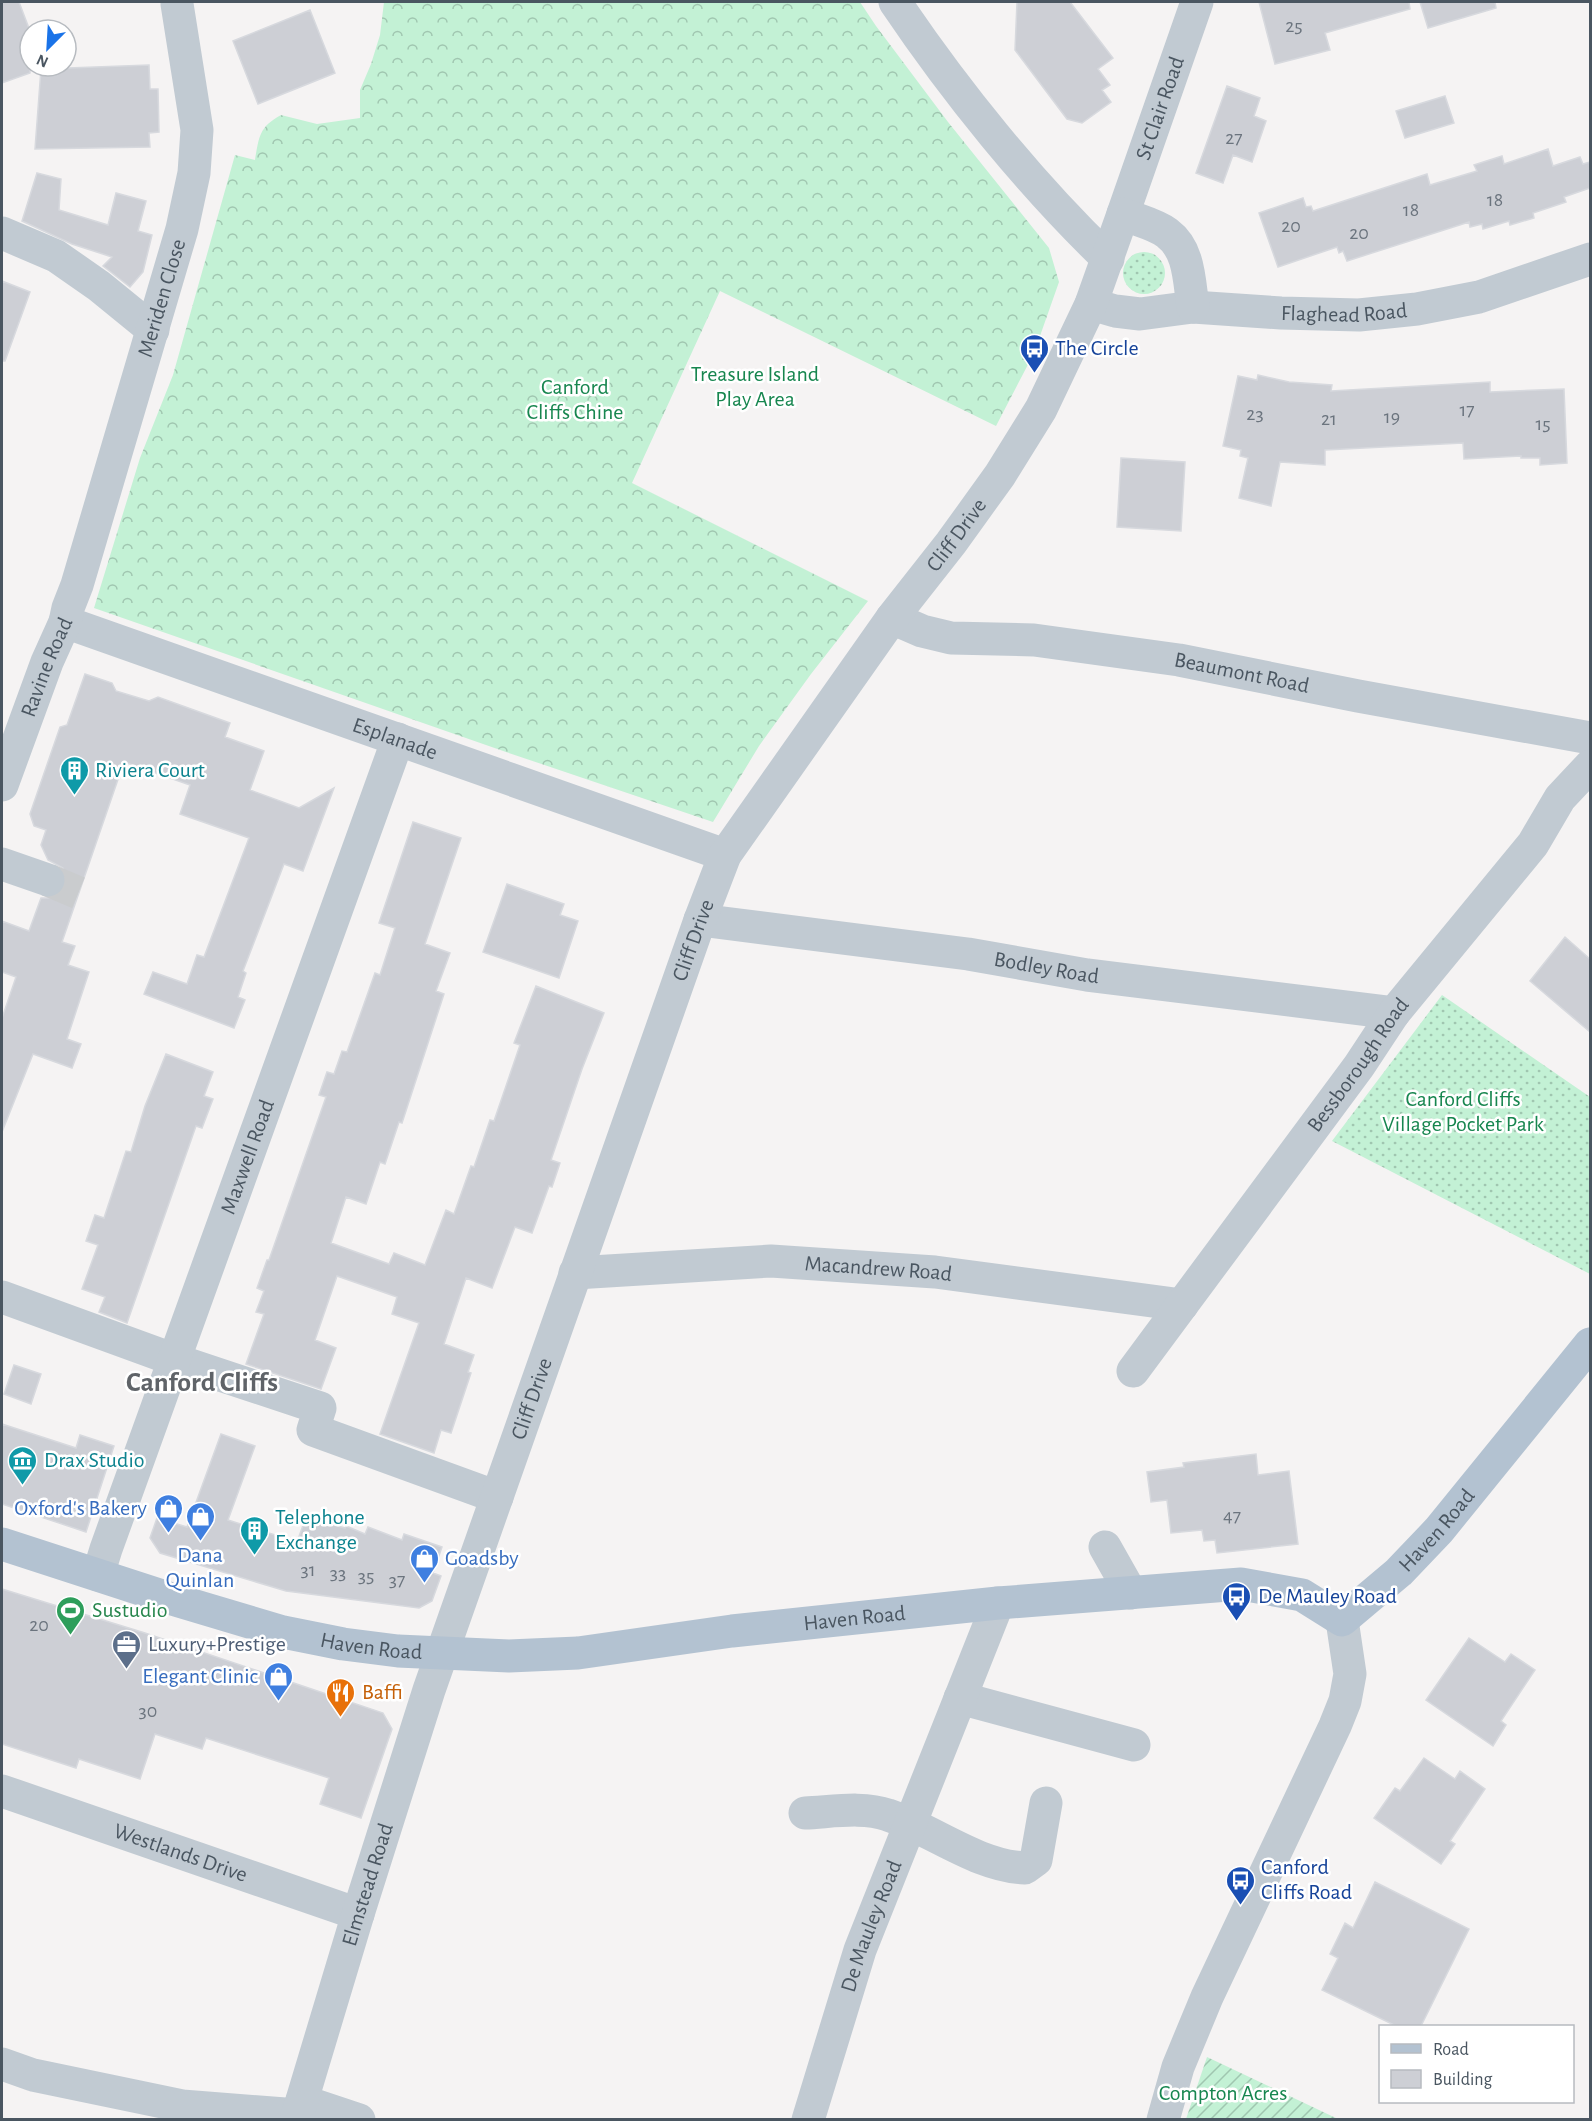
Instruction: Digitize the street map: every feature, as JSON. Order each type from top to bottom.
[{"type":"main road","name":"Haven Road","points":[[2,1544],[283,1632],[343,1644],[398,1651],[509,1656],[578,1653],[732,1631],[998,1603],[1241,1584],[1302,1595],[1342,1620],[1400,1572],[1439,1530],[1590,1344]]},
{"type":"street","points":[[895,2],[916,33],[993,132],[1052,202],[1108,259]]},
{"type":"street","name":"St Clair Road","points":[[1123,214],[1197,2]]},
{"type":"street","name":"Meriden Close","points":[[65,607],[153,330],[182,229],[194,173],[197,130],[177,4]]},
{"type":"street","points":[[1090,304],[1123,214],[1166,232],[1180,245],[1187,264],[1193,307]]},
{"type":"street","points":[[2,232],[56,256],[99,286],[153,330]]},
{"type":"street","name":"Flaghead Road","points":[[1090,304],[1115,311],[1140,314],[1193,307],[1359,315],[1417,309],[1479,297],[1590,259]]},
{"type":"street","name":"Cliff Drive","points":[[443,1652],[575,1273],[725,855],[892,618],[951,543],[1000,475],[1041,409],[1090,304]]},
{"type":"street","name":"Esplanade","points":[[65,607],[398,739],[725,855]]},
{"type":"street","name":"Ravine Road","points":[[2,784],[65,607]]},
{"type":"street","name":"Beaumont Road","points":[[892,618],[922,631],[951,638],[1034,640],[1179,660],[1347,694],[1590,738]]},
{"type":"street","name":"Maxwell Road","points":[[98,1575],[398,739]]},
{"type":"street","name":"Bessborough Road","points":[[1133,1371],[1359,1066],[1394,1013],[1533,844],[1560,798],[1590,766]]},
{"type":"street","points":[[2,864],[48,880]]},
{"type":"street","name":"Bodley Road","points":[[700,920],[933,949],[1087,975],[1394,1013]]},
{"type":"street","name":"Macandrew Road","points":[[575,1273],[771,1261],[935,1272],[1182,1305]]},
{"type":"street","points":[[2,1296],[175,1360],[320,1408],[313,1430],[497,1497]]},
{"type":"street","points":[[1105,1547],[1131,1593]]},
{"type":"street","name":"De Mauley Road","points":[[808,2120],[860,1950],[998,1603]]},
{"type":"street","points":[[1163,2120],[1178,2067],[1207,1997],[1345,1701],[1350,1674],[1342,1620]]},
{"type":"street","name":"Elmstead Road","points":[[299,2112],[358,1914],[443,1652]]},
{"type":"street","points":[[960,1698],[1134,1745]]},
{"type":"street","name":"Westlands Drive","points":[[2,1791],[358,1914]]},
{"type":"street","points":[[805,1812],[864,1811],[887,1814],[969,1852],[1011,1868],[1025,1868],[1036,1860],[1046,1803]]},
{"type":"street","points":[[2,2064],[33,2075],[182,2106],[299,2112],[359,2120]]},
{"type":"green space","name":"Canford Cliffs Chine","points":[[384,2],[860,2],[948,122],[1049,248],[1059,282],[1034,353],[996,426],[720,291],[632,483],[868,601],[759,746],[713,822],[94,608],[140,458],[173,375],[235,155],[255,160],[261,133],[268,124],[281,115],[317,124],[360,118],[360,90],[380,35]]},
{"type":"green space","points":[[1144,252],[1152,253],[1159,258],[1164,265],[1164,281],[1159,288],[1152,293],[1144,294],[1136,293],[1129,288],[1124,281],[1123,273],[1124,265],[1129,258],[1136,253]]},
{"type":"green space","name":"Canford Cliffs Village Pocket Park","points":[[1442,995],[1590,1097],[1590,1274],[1332,1141]]},
{"type":"green space","name":"Compton Acres","points":[[1207,2057],[1338,2119],[1186,2119]]},
{"type":"building","points":[[2,2],[19,2],[25,18],[18,18],[18,77],[2,83]]},
{"type":"building","points":[[1017,2],[1070,2],[1113,58],[1098,69],[1110,85],[1102,90],[1111,102],[1082,123],[1067,119],[1015,50]]},
{"type":"building","points":[[1259,2],[1409,2],[1410,9],[1325,33],[1330,50],[1275,64]]},
{"type":"building","points":[[1420,2],[1495,2],[1496,8],[1428,28]]},
{"type":"building","points":[[310,10],[335,73],[258,104],[233,41]]},
{"type":"building","points":[[149,65],[150,89],[158,89],[159,132],[149,133],[150,147],[35,149],[40,78],[78,78],[78,68]]},
{"type":"building","points":[[1227,86],[1260,98],[1254,116],[1266,121],[1252,162],[1233,155],[1223,183],[1196,173]]},
{"type":"building","points":[[1445,96],[1454,123],[1405,138],[1396,111]]},
{"type":"building","points":[[1548,149],[1553,166],[1580,157],[1583,164],[1590,162],[1590,188],[1564,197],[1566,202],[1533,213],[1534,218],[1510,225],[1509,221],[1483,229],[1482,224],[1470,227],[1469,222],[1347,261],[1343,251],[1339,253],[1337,247],[1278,267],[1259,213],[1303,198],[1306,207],[1311,206],[1313,211],[1427,174],[1430,185],[1477,171],[1474,165],[1502,156],[1504,164]]},
{"type":"building","points":[[37,173],[61,179],[59,210],[108,225],[116,193],[146,201],[138,231],[152,235],[143,272],[130,287],[103,266],[112,257],[72,244],[22,221]]},
{"type":"building","points":[[2,281],[30,292],[5,361],[2,361]]},
{"type":"building","points":[[1258,375],[1289,382],[1332,385],[1331,391],[1490,382],[1490,392],[1564,389],[1567,463],[1540,465],[1540,458],[1521,458],[1521,456],[1464,459],[1463,443],[1325,450],[1325,465],[1280,462],[1271,506],[1239,498],[1248,458],[1240,456],[1241,450],[1223,446],[1238,376],[1257,380]]},
{"type":"building","points":[[1121,458],[1185,462],[1181,531],[1117,527]]},
{"type":"building","points":[[85,674],[112,683],[116,691],[149,701],[158,697],[230,723],[225,737],[264,751],[250,790],[299,808],[334,788],[303,871],[284,864],[243,971],[246,973],[238,997],[245,1000],[234,1028],[144,994],[153,972],[187,984],[197,955],[204,957],[249,838],[180,814],[190,785],[124,762],[62,942],[75,946],[68,965],[89,972],[67,1039],[81,1044],[72,1068],[33,1054],[2,1132],[2,1018],[16,977],[2,972],[2,921],[29,931],[41,898],[60,895],[66,886],[63,868],[48,860],[41,845],[46,830],[34,826],[30,814],[60,727],[67,725]]},
{"type":"building","points":[[413,822],[461,838],[425,944],[450,953],[436,991],[444,994],[402,1123],[399,1122],[385,1164],[380,1162],[366,1204],[346,1197],[331,1243],[389,1264],[394,1253],[425,1265],[446,1210],[454,1214],[471,1166],[474,1167],[490,1120],[494,1121],[520,1045],[514,1043],[536,986],[604,1013],[551,1160],[560,1163],[532,1233],[515,1227],[492,1288],[466,1278],[444,1344],[474,1355],[468,1372],[471,1373],[451,1433],[441,1430],[434,1453],[380,1434],[419,1323],[392,1314],[397,1297],[337,1276],[315,1340],[336,1348],[321,1389],[246,1364],[264,1314],[256,1312],[264,1291],[257,1288],[326,1097],[319,1095],[327,1072],[334,1074],[342,1051],[347,1052],[375,973],[380,975],[395,928],[379,923]]},
{"type":"building","points":[[507,884],[564,904],[560,915],[578,921],[559,978],[483,952]]},
{"type":"building","points":[[1565,937],[1590,959],[1590,1032],[1530,981]]},
{"type":"building","points":[[166,1054],[213,1072],[204,1096],[213,1099],[202,1128],[196,1126],[127,1323],[99,1312],[105,1297],[82,1289],[98,1245],[86,1241],[95,1215],[104,1218],[126,1151],[131,1152],[145,1106]]},
{"type":"building","points":[[14,1365],[41,1374],[31,1404],[4,1394]]},
{"type":"building","points":[[2,1424],[76,1448],[80,1435],[114,1446],[86,1532],[2,1504]]},
{"type":"building","points":[[221,1434],[255,1446],[228,1520],[297,1542],[306,1517],[345,1528],[346,1526],[365,1534],[368,1527],[402,1540],[404,1534],[442,1547],[433,1573],[441,1576],[432,1601],[419,1608],[286,1591],[160,1553],[150,1538],[157,1518],[187,1527]]},
{"type":"building","points":[[1256,1454],[1258,1475],[1289,1471],[1298,1544],[1217,1553],[1215,1540],[1204,1541],[1202,1530],[1171,1533],[1167,1500],[1151,1502],[1147,1472],[1184,1467],[1183,1463]]},
{"type":"building","points":[[2,1589],[145,1633],[383,1713],[392,1729],[361,1818],[320,1804],[329,1778],[206,1738],[202,1749],[155,1734],[140,1779],[79,1759],[76,1768],[2,1744]]},
{"type":"building","points":[[1469,1638],[1505,1662],[1511,1654],[1535,1670],[1501,1721],[1506,1725],[1493,1746],[1426,1700]]},
{"type":"building","points":[[1424,1758],[1455,1779],[1460,1771],[1485,1789],[1450,1841],[1455,1844],[1441,1864],[1374,1818],[1395,1788],[1400,1791]]},
{"type":"building","points":[[1375,1882],[1469,1929],[1421,2025],[1394,2025],[1322,1990],[1338,1958],[1330,1954],[1345,1923],[1353,1928]]},
{"type":"tunnel","points":[[48,880],[79,893]]},
{"type":"place","name":"The Circle","points":[[1034,374]]},
{"type":"place","name":"Riviera Court","points":[[74,796]]},
{"type":"place","name":"Drax Studio","points":[[23,1486]]},
{"type":"place","name":"Oxford's Bakery","points":[[168,1534]]},
{"type":"place","name":"Dana Quinlan","points":[[200,1542]]},
{"type":"place","name":"Telephone Exchange","points":[[254,1556]]},
{"type":"place","name":"Goadsby","points":[[424,1584]]},
{"type":"place","name":"De Mauley Road","points":[[1237,1622]]},
{"type":"place","name":"Sustudio","points":[[71,1636]]},
{"type":"place","name":"Luxury+Prestige","points":[[127,1670]]},
{"type":"place","name":"Elegant Clinic","points":[[279,1702]]},
{"type":"place","name":"Baffi","points":[[341,1718]]},
{"type":"place","name":"Canford Cliffs Road","points":[[1240,1906]]},
{"type":"district","name":"Canford Cliffs","points":[[202,1383]]},
{"type":"park label","name":"Treasure Island Play Area","points":[[755,386]]}]
